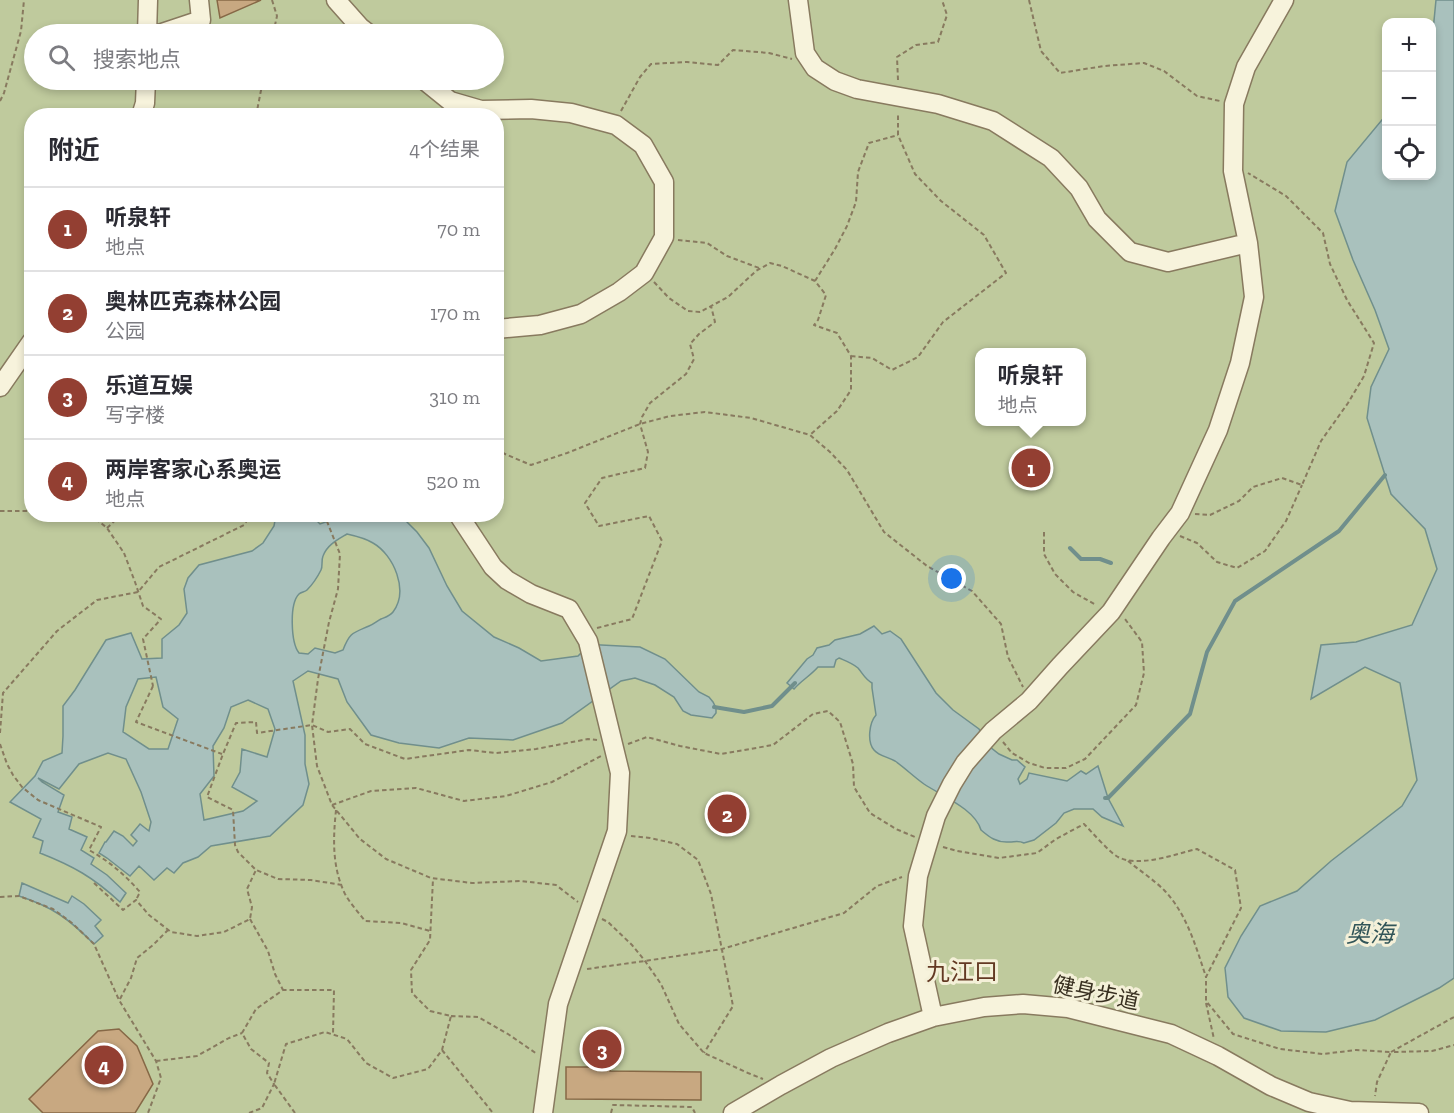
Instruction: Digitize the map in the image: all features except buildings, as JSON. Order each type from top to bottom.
[{"type":"street","points":[[147,24],[148,0]]},
{"type":"street","points":[[189,24],[201,20],[199,0]]},
{"type":"street","points":[[336,0],[357,24]]},
{"type":"street","points":[[798,0],[805,53],[815,68],[835,81],[857,89],[938,104],[993,121],[1051,158],[1079,188],[1097,219],[1130,252],[1168,262],[1248,243]]},
{"type":"street","points":[[933,1017],[913,926],[920,870],[936,816],[965,763],[991,734],[1029,701],[1114,608],[1180,513],[1218,430],[1240,363],[1254,297],[1248,243],[1233,171],[1234,104],[1246,67],[1284,0]]},
{"type":"street","points":[[143,108],[146,90]]},
{"type":"street","points":[[436,90],[450,101],[474,108]]},
{"type":"street","points":[[504,110],[531,109],[571,113],[616,125],[643,145],[664,182],[664,237],[644,273],[619,292],[581,314],[540,325],[504,328]]},
{"type":"street","points":[[0,387],[24,352]]},
{"type":"street","points":[[463,522],[494,567],[507,580],[531,594],[569,609],[585,636],[620,773],[616,835],[558,1004],[543,1113]]},
{"type":"street","name":"健身步道","points":[[733,1113],[831,1058],[933,1017],[984,1007],[1023,1004],[1068,1008],[1171,1034],[1218,1056],[1271,1086],[1309,1102],[1350,1111],[1419,1113]]},
{"type":"path","points":[[0,101],[21,32],[24,0]]},
{"type":"path","points":[[272,0],[278,16],[276,24]]},
{"type":"path","points":[[851,356],[872,358],[892,370],[918,357],[944,322],[1006,273],[984,235],[941,201],[915,174],[898,135],[897,57],[916,45],[938,42],[947,15],[942,0]]},
{"type":"path","points":[[1029,0],[1041,51],[1060,73],[1144,63],[1164,71],[1197,96],[1234,104]]},
{"type":"path","points":[[616,125],[640,77],[651,64],[687,62],[718,65],[733,50],[770,53],[792,59],[805,53]]},
{"type":"path","points":[[258,108],[261,90]]},
{"type":"path","points":[[815,281],[835,249],[850,218],[856,202],[858,172],[869,143],[898,135]]},
{"type":"path","points":[[1164,534],[1197,543],[1217,562],[1237,568],[1264,551],[1286,521],[1321,441],[1364,376],[1374,343],[1347,300],[1330,264],[1323,233],[1286,196],[1249,173],[1233,171]]},
{"type":"path","points":[[664,237],[707,243],[728,256],[760,269]]},
{"type":"path","points":[[644,273],[669,298],[688,312],[700,312],[728,297],[770,263],[815,281],[826,296],[814,325],[837,333],[851,356],[851,390],[837,411],[810,435]]},
{"type":"path","points":[[585,636],[632,619],[662,541],[649,516],[599,526],[585,503],[602,478],[645,468],[648,452],[640,424],[650,403],[686,374],[694,359],[690,344],[715,322],[711,306]]},
{"type":"path","points":[[504,453],[531,465],[640,424],[670,416],[705,412],[752,418],[810,435],[847,471],[884,532],[927,566],[972,591],[1001,624],[1008,657],[1029,701]]},
{"type":"path","points":[[1180,513],[1210,515],[1239,501],[1253,487],[1282,478],[1302,485]]},
{"type":"path","points":[[0,511],[24,511]]},
{"type":"path","points":[[100,522],[107,528],[124,553],[143,606],[160,619],[143,639],[153,686],[136,722],[223,754]]},
{"type":"path","points":[[107,528],[113,522]]},
{"type":"path","points":[[0,733],[3,693],[57,631],[97,600],[138,592],[159,567],[246,522]]},
{"type":"path","points":[[327,522],[340,554],[338,589],[324,647],[312,725],[317,766],[336,810],[360,839],[386,860],[433,878],[472,883],[521,881],[556,885],[590,912],[608,922],[632,945],[661,984],[680,1024],[704,1053],[781,1085]]},
{"type":"path","points":[[991,734],[1012,753],[1029,763],[1045,768],[1066,768],[1085,759],[1136,705],[1144,673],[1142,642],[1127,620],[1114,608],[1073,592],[1055,574],[1044,554],[1044,532]]},
{"type":"path","points":[[342,885],[311,880],[278,879],[256,870],[238,852],[235,845],[233,810],[207,797],[236,723],[256,722],[257,733],[312,725],[328,732],[350,729],[365,744],[405,759],[470,750],[496,753],[536,749],[588,739],[613,742]]},
{"type":"path","points":[[0,744],[7,764],[22,787],[38,800],[100,827],[88,850],[117,869],[140,892],[136,900],[123,910],[94,884]]},
{"type":"path","points":[[336,810],[333,840],[336,870],[346,895],[365,921],[401,923],[430,931]]},
{"type":"path","points":[[616,835],[650,838],[677,844],[698,860],[711,894],[733,1006],[704,1053]]},
{"type":"path","points":[[1127,860],[1163,889],[1174,902],[1190,930],[1206,977]]},
{"type":"path","points":[[256,870],[247,889],[252,907],[250,920],[268,951],[283,990]]},
{"type":"path","points":[[569,971],[722,949],[844,913],[877,886],[920,870]]},
{"type":"path","points":[[433,878],[430,940],[411,970],[412,993],[430,1011],[451,1016],[478,1017],[549,1062]]},
{"type":"path","points":[[0,897],[19,896],[53,909],[94,944],[119,1000],[156,1061],[162,1078],[148,1113]]},
{"type":"path","points":[[136,900],[149,915],[171,932],[197,936],[224,932],[250,920]]},
{"type":"path","points":[[119,1000],[131,978],[137,958],[168,930]]},
{"type":"path","points":[[156,1061],[197,1056],[242,1033],[256,1009],[283,990],[334,990],[333,1034]]},
{"type":"path","points":[[1206,1001],[1218,1056]]},
{"type":"path","points":[[249,1113],[262,1108],[274,1084],[286,1044],[325,1032],[333,1034],[347,1039],[366,1063],[393,1078],[428,1069],[442,1050],[451,1016]]},
{"type":"path","points":[[1454,1017],[1391,1052],[1432,1051],[1454,1045]]},
{"type":"path","points":[[242,1033],[251,1049],[269,1063],[267,1073],[295,1113]]},
{"type":"path","points":[[442,1050],[493,1113]]},
{"type":"path","points":[[611,1113],[613,1105],[692,1107],[695,1113]]},
{"type":"green space","points":[[0,0],[1454,0],[1454,1113],[0,1113]]},
{"type":"water","name":"奥海","points":[[1436,0],[1454,0],[1454,978],[1375,1020],[1326,1032],[1281,1031],[1244,1018],[1228,997],[1225,968],[1241,936],[1260,906],[1297,891],[1331,861],[1402,806],[1417,780],[1400,683],[1365,667],[1311,699],[1321,645],[1356,642],[1412,625],[1437,569],[1425,529],[1391,494],[1367,418],[1371,387],[1389,349],[1335,211],[1347,162],[1382,120],[1382,180],[1436,180]]},
{"type":"water","points":[[275,522],[318,522],[320,524],[326,522],[407,522],[429,548],[462,611],[494,637],[541,661],[578,656],[582,652],[582,644],[640,647],[665,659],[699,692],[709,697],[716,708],[716,713],[712,718],[691,715],[683,711],[674,697],[655,685],[635,678],[621,681],[562,723],[513,740],[469,738],[439,748],[399,743],[371,735],[347,702],[338,679],[308,671],[293,681],[305,735],[305,764],[309,784],[303,805],[270,836],[211,846],[198,857],[183,863],[174,873],[167,868],[154,880],[139,866],[130,876],[99,853],[114,831],[133,846],[137,841],[131,835],[140,824],[149,831],[151,822],[126,759],[108,753],[79,764],[59,789],[38,778],[64,795],[58,812],[72,817],[69,829],[87,837],[81,850],[94,858],[91,864],[126,893],[120,902],[82,873],[40,853],[43,841],[33,837],[41,819],[10,802],[35,776],[43,761],[62,753],[63,706],[106,640],[131,633],[142,659],[162,658],[162,639],[179,625],[187,613],[184,589],[188,578],[199,565],[252,551],[263,543]],"holes":[[[347,534],[360,537],[381,549],[393,565],[399,584],[398,603],[389,615],[353,634],[343,650],[335,653],[315,648],[308,654],[299,653],[294,641],[292,624],[296,599],[299,594],[309,588],[318,575],[322,568],[323,556],[333,543]],[[156,677],[163,707],[178,719],[168,749],[149,749],[123,732],[126,707],[138,679]],[[248,700],[268,709],[275,729],[267,757],[242,749],[240,772],[232,787],[257,801],[243,811],[204,820],[200,794],[214,776],[213,746],[224,728],[231,707]]]},
{"type":"water","points":[[874,626],[882,634],[890,631],[901,639],[936,693],[953,710],[979,729],[990,747],[999,754],[1017,760],[1025,767],[1018,779],[1020,784],[1027,779],[1029,773],[1067,781],[1081,771],[1086,774],[1098,766],[1108,798],[1123,826],[1102,817],[1093,809],[1074,809],[1064,813],[1056,823],[1034,840],[1024,843],[997,840],[981,830],[978,822],[965,809],[924,784],[895,761],[874,750],[870,738],[872,723],[876,715],[872,683],[856,666],[839,658],[834,667],[818,667],[794,689],[787,683],[817,648],[829,645],[835,640],[860,634]]},
{"type":"water","points":[[22,883],[68,903],[72,896],[101,920],[95,926],[103,936],[94,944],[60,915],[19,896]]},
{"type":"waterway","points":[[1105,798],[1108,798],[1190,714],[1207,652],[1235,601],[1339,531],[1385,475]]},
{"type":"waterway","points":[[1070,548],[1081,559],[1100,559],[1111,563]]},
{"type":"waterway","points":[[714,707],[744,712],[772,706],[795,683]]},
{"type":"place","name":"听泉轩","points":[[1031,468]]},
{"type":"place","name":"奥林匹克森林公园","points":[[727,814]]},
{"type":"place","name":"乐道互娱","points":[[602,1049]]},
{"type":"place","name":"两岸客家心系奥运","points":[[104,1065]]},
{"type":"district","name":"九江口","points":[[962,971]]}]
